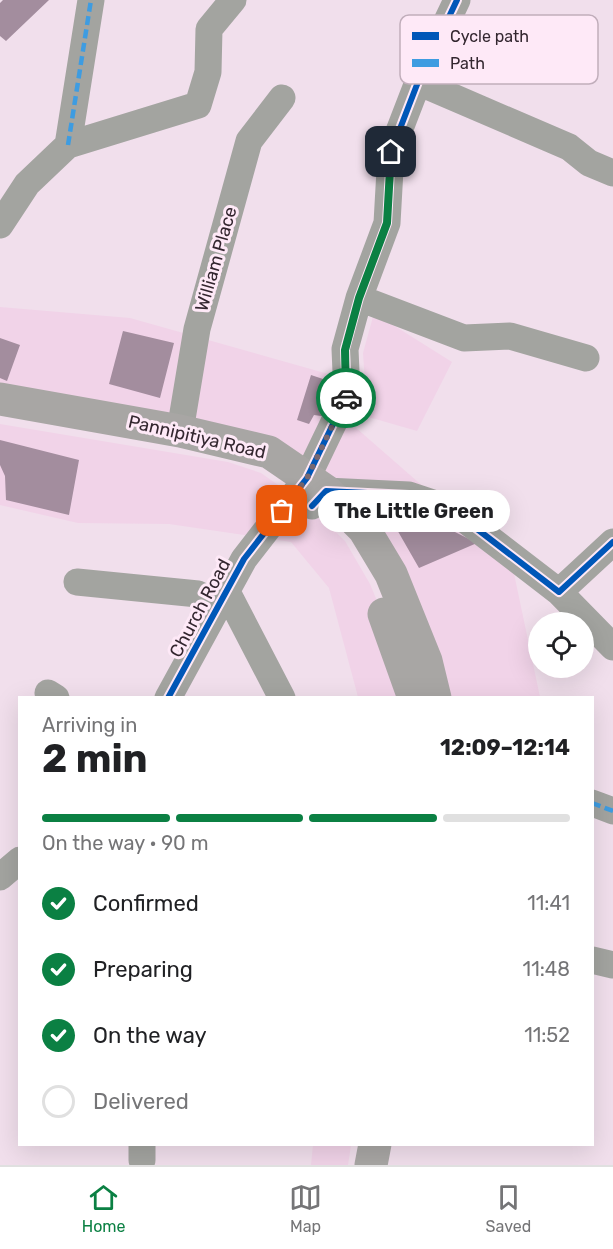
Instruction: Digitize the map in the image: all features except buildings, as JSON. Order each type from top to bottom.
[{"type":"main road","name":"Pannipitiya Road","points":[[0,399],[180,431],[269,452],[310,492],[348,539],[373,583],[413,696]]},
{"type":"main road","name":"Pannipitiya Road","points":[[0,419],[228,460],[262,470],[310,492],[364,529],[391,574],[426,662],[434,696]]},
{"type":"main road","points":[[351,1165],[354,1146]]},
{"type":"main road","points":[[371,1165],[375,1146]]},
{"type":"street","points":[[68,145],[91,0]]},
{"type":"street","points":[[0,225],[27,184],[68,145],[198,105],[208,72],[209,29],[233,0]]},
{"type":"street","name":"Church Road","points":[[450,15],[457,0]]},
{"type":"street","name":"Church Road","points":[[169,696],[244,559],[310,492],[347,395],[345,350],[359,298],[387,223],[391,152],[417,84]]},
{"type":"street","points":[[423,84],[569,147],[589,163],[613,173]]},
{"type":"street","name":"William Place","points":[[180,431],[197,329],[249,141],[282,98]]},
{"type":"street","points":[[359,298],[464,338],[510,336],[586,358]]},
{"type":"street","points":[[310,492],[409,495],[451,509],[559,592],[613,647]]},
{"type":"street","points":[[559,592],[613,542]]},
{"type":"street","points":[[77,582],[198,594],[223,599],[281,696]]},
{"type":"street","points":[[594,804],[613,811]]},
{"type":"street","points":[[0,877],[18,862]]},
{"type":"street","points":[[594,960],[613,965]]},
{"type":"shaded area","points":[[0,307],[130,318],[346,379],[339,413],[512,564],[528,640],[528,678],[536,678],[540,696],[437,696],[392,573],[270,450],[0,400]]},
{"type":"shaded area","points":[[374,313],[452,362],[417,431],[358,414],[366,397],[363,353]]},
{"type":"shaded area","points":[[0,424],[228,462],[261,473],[311,508],[345,541],[370,584],[405,668],[412,696],[358,696],[329,588],[291,542],[169,524],[78,523],[0,505]]},
{"type":"shaded area","points":[[313,1146],[351,1146],[348,1165],[311,1165]]},
{"type":"marked path","points":[[68,145],[91,0]]},
{"type":"marked path","points":[[594,804],[613,811]]},
{"type":"cycle path","points":[[450,15],[457,0]]},
{"type":"cycle path","points":[[169,696],[244,559],[307,478],[347,395],[345,349],[359,298],[387,223],[391,152],[417,84]]},
{"type":"cycle path","points":[[312,506],[326,491],[409,495],[451,509],[559,592],[613,542]]},
{"type":"way so far","points":[[282,511],[307,478],[346,398]]},
{"type":"place","name":"The Little Green","points":[[282,511]]},
{"type":"route","points":[[346,398],[345,350],[359,298],[387,223],[391,152]]}]
